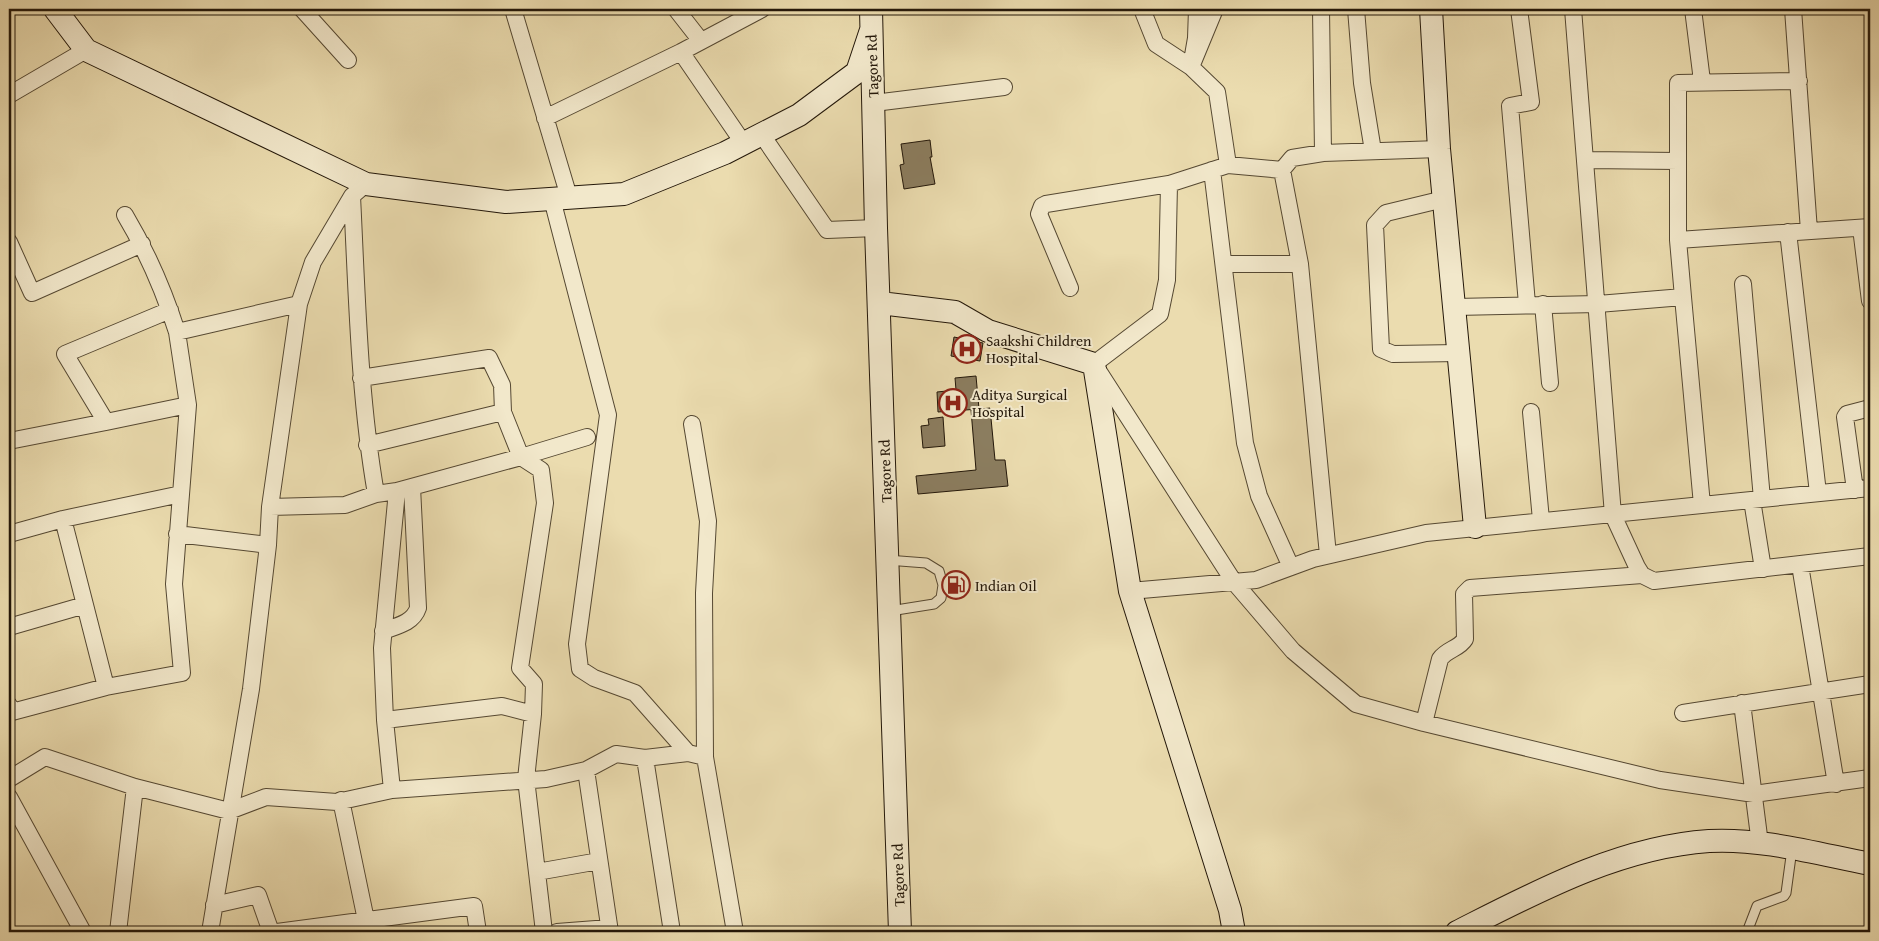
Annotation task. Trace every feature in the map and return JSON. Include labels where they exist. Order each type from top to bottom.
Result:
[{"type":"street","points":[[55,9],[86,50],[359,190],[506,202],[624,194],[753,139],[799,116],[857,72],[871,20]]},
{"type":"street","points":[[302,9],[348,60]]},
{"type":"street","points":[[514,9],[545,118],[560,198],[608,415],[577,644],[580,669],[594,678],[635,693],[688,753]]},
{"type":"street","points":[[676,9],[701,41]]},
{"type":"street","points":[[545,118],[681,52],[762,9]]},
{"type":"street","points":[[1142,9],[1156,44],[1191,67],[1217,92],[1228,165]]},
{"type":"street","points":[[1191,67],[1196,38],[1196,9]]},
{"type":"street","points":[[1191,67],[1215,9]]},
{"type":"street","points":[[1320,9],[1323,153]]},
{"type":"street","points":[[1356,9],[1362,82],[1374,152]]},
{"type":"street","points":[[1431,9],[1439,149],[1475,527]]},
{"type":"street","points":[[1519,9],[1531,102],[1510,106],[1535,304],[1550,384]]},
{"type":"street","points":[[1573,9],[1598,304],[1613,516],[1642,575]]},
{"type":"street","points":[[1693,9],[1702,81]]},
{"type":"street","points":[[1793,9],[1809,231]]},
{"type":"street","name":"Tagore Rd","points":[[871,20],[876,228],[900,932]]},
{"type":"street","points":[[9,95],[86,50]]},
{"type":"street","points":[[681,52],[827,230],[876,228]]},
{"type":"street","points":[[1702,504],[1678,240],[1678,83],[1702,81],[1799,81]]},
{"type":"street","points":[[874,103],[1004,87]]},
{"type":"street","points":[[1282,170],[1292,158],[1323,153],[1439,149]]},
{"type":"street","points":[[1586,160],[1678,161]]},
{"type":"street","points":[[1070,288],[1039,214],[1042,206],[1169,184],[1228,165],[1282,170]]},
{"type":"street","points":[[1212,170],[1245,443],[1259,496],[1291,566]]},
{"type":"street","points":[[1282,170],[1300,264],[1328,555]]},
{"type":"street","points":[[1094,364],[1160,314],[1167,280],[1169,184]]},
{"type":"street","points":[[210,932],[251,689],[268,545],[270,507],[300,304],[313,262],[359,190]]},
{"type":"street","points":[[359,190],[361,378],[367,444],[376,494]]},
{"type":"street","points":[[1444,199],[1386,213],[1375,225],[1381,349],[1393,354],[1459,353]]},
{"type":"street","points":[[9,705],[12,712],[106,687],[182,673],[174,584],[188,406],[177,332],[170,310],[142,244],[125,216]]},
{"type":"street","points":[[1678,240],[1866,228],[1870,302]]},
{"type":"street","points":[[1788,232],[1818,494]]},
{"type":"street","points":[[9,242],[32,293],[142,244]]},
{"type":"street","points":[[1224,264],[1300,264]]},
{"type":"street","points":[[1743,284],[1763,569]]},
{"type":"street","points":[[1455,308],[1535,304],[1598,304],[1683,297]]},
{"type":"street","points":[[880,303],[955,312],[988,331],[1094,364],[1234,582],[1293,651],[1356,704],[1424,723],[1660,780],[1754,794],[1870,778]]},
{"type":"street","points":[[177,332],[300,304]]},
{"type":"street","points":[[106,422],[65,354],[170,310]]},
{"type":"street","points":[[361,378],[489,358],[502,385],[503,412],[521,457],[541,470],[545,503],[520,668],[534,684],[533,714],[526,779],[544,932]]},
{"type":"street","points":[[1094,364],[1130,592],[1230,910],[1234,932]]},
{"type":"street","points":[[9,441],[188,406]]},
{"type":"street","points":[[1130,592],[1256,580],[1291,566],[1328,555],[1426,532],[1541,520],[1613,516],[1702,504],[1863,489],[1845,417],[1847,414],[1870,408]]},
{"type":"street","points":[[367,444],[503,412]]},
{"type":"street","points":[[1531,412],[1541,520]]},
{"type":"street","points":[[692,424],[708,521],[704,594],[705,757],[734,932]]},
{"type":"street","points":[[270,507],[345,505],[376,494],[405,489],[587,437]]},
{"type":"street","points":[[383,631],[416,616],[418,608],[405,489]]},
{"type":"street","points":[[392,790],[385,720],[382,648],[405,489]]},
{"type":"street","points":[[9,534],[63,519],[181,494]]},
{"type":"street","points":[[63,519],[106,687]]},
{"type":"street","points":[[177,534],[268,545]]},
{"type":"street","points":[[1424,723],[1440,659],[1443,654],[1461,645],[1465,639],[1464,594],[1470,588],[1642,575],[1654,581],[1870,556]]},
{"type":"street","points":[[1800,565],[1836,784]]},
{"type":"street","points":[[9,626],[85,605]]},
{"type":"street","points":[[1683,713],[1870,684]]},
{"type":"street","points":[[1742,704],[1760,844]]},
{"type":"street","points":[[385,720],[502,706],[533,714]]},
{"type":"street","points":[[9,779],[45,757],[135,787],[229,811],[266,797],[341,800],[392,790],[546,779],[586,770],[616,754],[645,758],[688,753],[705,757]]},
{"type":"street","points":[[645,758],[672,932]]},
{"type":"street","points":[[557,932],[609,930],[586,770]]},
{"type":"street","points":[[118,932],[135,787]]},
{"type":"street","points":[[9,797],[83,932]]},
{"type":"street","points":[[341,800],[366,920]]},
{"type":"street","points":[[1457,932],[1565,878],[1646,851],[1709,841],[1760,844],[1870,864]]},
{"type":"street","points":[[538,872],[599,861]]},
{"type":"street","points":[[214,905],[258,895],[271,932]]},
{"type":"street","points":[[278,932],[474,906],[478,932]]},
{"type":"lane","points":[[887,560],[926,563],[939,572],[943,585],[941,598],[934,604],[889,611]]},
{"type":"lane","points":[[1747,932],[1757,906],[1786,894],[1792,850]]},
{"type":"building","points":[[930,140],[932,157],[930,157],[935,184],[904,189],[900,165],[904,164],[901,144]]},
{"type":"building","points":[[954,337],[983,343],[980,361],[951,356]]},
{"type":"building","points":[[976,376],[979,409],[938,412],[937,392],[956,390],[955,378]]},
{"type":"building","points":[[990,408],[995,460],[1005,460],[1008,486],[918,494],[916,476],[976,470],[971,410]]},
{"type":"building","points":[[943,417],[945,446],[923,448],[921,426],[929,425],[928,419]]},
{"type":"place","name":"Saakshi Children Hospital","points":[[967,349]]},
{"type":"place","name":"Aditya Surgical Hospital","points":[[953,403]]},
{"type":"place","name":"Indian Oil","points":[[956,585]]}]
